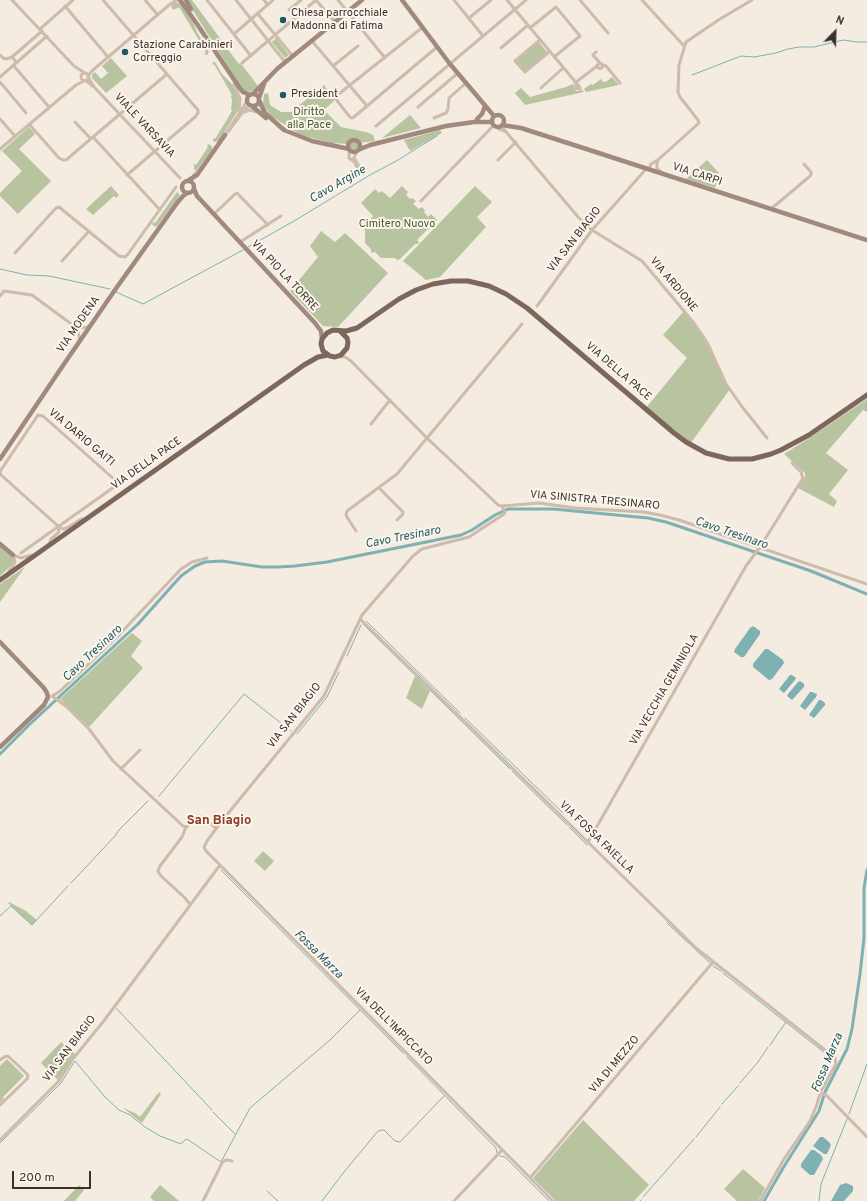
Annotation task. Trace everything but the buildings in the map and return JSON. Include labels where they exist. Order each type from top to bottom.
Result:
[{"type":"main road","name":"VIA DELLA PACE","points":[[340,331],[357,328],[399,299],[429,285],[443,282],[461,281],[489,286],[506,294],[527,308],[674,434],[706,453],[724,458],[752,459],[766,456],[781,450],[810,435],[867,395]]},
{"type":"main road","name":"VIA DELLA PACE","points":[[348,345],[349,340],[357,328]]},
{"type":"main road","points":[[333,330],[340,331],[346,336],[348,345],[344,353],[333,357],[323,351],[322,342],[325,335],[329,332],[333,330]]},
{"type":"main road","name":"VIA DELLA PACE","points":[[304,365],[316,354],[322,342]]},
{"type":"main road","name":"VIA DELLA PACE","points":[[0,579],[304,365],[318,357],[328,355]]},
{"type":"street","name":"VIALE VARSAVIA","points":[[12,0],[76,67],[87,75],[94,87]]},
{"type":"street","points":[[0,55],[6,59],[12,57],[73,0]]},
{"type":"street","points":[[103,0],[198,110],[195,117],[127,175]]},
{"type":"street","points":[[146,0],[157,14]]},
{"type":"street","points":[[76,84],[85,80],[87,75],[172,0]]},
{"type":"street","points":[[169,4],[179,0],[188,10],[242,91],[256,95],[265,113],[280,127]]},
{"type":"street","points":[[186,0],[197,24]]},
{"type":"street","points":[[207,0],[251,56]]},
{"type":"street","points":[[236,0],[285,62]]},
{"type":"street","points":[[264,0],[268,5]]},
{"type":"street","points":[[234,34],[273,0]]},
{"type":"street","points":[[289,10],[302,0]]},
{"type":"street","points":[[242,63],[316,0],[335,22]]},
{"type":"street","points":[[338,0],[385,58]]},
{"type":"street","points":[[185,184],[196,175],[231,129],[249,103],[251,94],[273,72],[362,0]]},
{"type":"street","name":"VIA CARPI","points":[[402,0],[450,64],[485,106],[493,113],[497,123]]},
{"type":"street","points":[[469,18],[491,0]]},
{"type":"street","points":[[508,0],[576,83],[600,65]]},
{"type":"street","points":[[376,126],[526,0]]},
{"type":"street","points":[[580,0],[608,33]]},
{"type":"street","points":[[642,0],[684,46]]},
{"type":"street","points":[[649,167],[699,122],[680,97],[678,92],[679,66],[686,42],[752,0]]},
{"type":"street","points":[[456,1],[483,36]]},
{"type":"street","points":[[169,4],[178,4],[188,10]]},
{"type":"street","points":[[65,6],[108,57]]},
{"type":"street","points":[[501,48],[556,7],[580,36],[554,57]]},
{"type":"street","points":[[258,14],[290,54]]},
{"type":"street","points":[[423,27],[335,97],[352,118],[437,47]]},
{"type":"street","points":[[0,77],[47,36]]},
{"type":"street","points":[[540,40],[515,61],[524,72],[550,51]]},
{"type":"street","points":[[312,41],[367,106]]},
{"type":"street","points":[[333,66],[358,46]]},
{"type":"street","points":[[596,52],[593,55],[600,65],[606,66],[620,83]]},
{"type":"street","points":[[12,57],[16,62]]},
{"type":"street","points":[[13,65],[49,107]]},
{"type":"street","name":"VIALE VARSAVIA","points":[[76,67],[82,80],[85,80],[94,87],[185,184]]},
{"type":"street","points":[[541,88],[563,68]]},
{"type":"street","points":[[229,73],[240,98],[241,113]]},
{"type":"street","points":[[418,107],[458,73]]},
{"type":"street","points":[[0,149],[76,84],[82,74],[87,75]]},
{"type":"street","points":[[29,124],[64,161],[166,74]]},
{"type":"street","points":[[249,103],[256,105],[265,81]]},
{"type":"street","points":[[0,82],[26,113]]},
{"type":"street","points":[[434,118],[446,114],[449,98],[466,83]]},
{"type":"street","points":[[234,84],[249,103],[274,124],[294,135],[308,140],[349,149],[353,152],[370,145],[477,119],[497,123]]},
{"type":"street","points":[[477,119],[482,114],[485,106]]},
{"type":"street","points":[[241,113],[248,110],[253,110],[266,118]]},
{"type":"street","name":"VIA CARPI","points":[[497,123],[502,116],[504,119],[521,128]]},
{"type":"street","points":[[0,119],[15,136]]},
{"type":"street","points":[[421,201],[487,136],[497,123],[504,119]]},
{"type":"street","points":[[75,122],[160,210]]},
{"type":"street","points":[[446,126],[474,122],[497,123]]},
{"type":"street","name":"VIA CARPI","points":[[497,123],[521,128],[640,166],[649,167],[663,174],[772,208],[867,240]]},
{"type":"street","name":"VIA ARDIONE","points":[[497,123],[516,142],[579,218],[592,230],[642,261],[694,323],[708,344],[726,384],[767,438]]},
{"type":"street","points":[[337,146],[354,140],[370,145]]},
{"type":"street","points":[[350,142],[348,144],[349,158],[353,159],[360,146],[359,142]]},
{"type":"street","points":[[498,160],[516,142]]},
{"type":"street","points":[[649,167],[654,167],[659,159]]},
{"type":"street","points":[[656,163],[657,168],[663,174]]},
{"type":"street","points":[[772,208],[811,175],[811,172],[804,164]]},
{"type":"street","name":"VIA SAN BIAGIO","points":[[537,306],[592,230],[649,167]]},
{"type":"street","points":[[185,184],[194,187],[196,175]]},
{"type":"street","name":"VIA PIO LA TORRE","points":[[185,184],[185,192],[197,196]]},
{"type":"street","name":"VIA MODENA","points":[[177,203],[185,184]]},
{"type":"street","points":[[15,253],[58,207],[119,256],[123,257],[128,254],[176,187]]},
{"type":"street","name":"VIA PIO LA TORRE","points":[[194,187],[197,196],[315,323],[321,331],[322,342]]},
{"type":"street","name":"VIA MODENA","points":[[0,459],[84,334],[156,231],[183,196],[194,187]]},
{"type":"street","points":[[214,214],[234,194],[237,193],[268,225]]},
{"type":"street","name":"VIA PIO LA TORRE","points":[[240,242],[281,216]]},
{"type":"street","points":[[149,226],[156,231]]},
{"type":"street","points":[[62,261],[89,231]]},
{"type":"street","points":[[0,296],[4,291],[32,295],[84,334]]},
{"type":"street","name":"VIA PIO LA TORRE","points":[[315,323],[322,329],[329,332]]},
{"type":"street","points":[[356,531],[347,517],[347,511],[397,474],[522,324]]},
{"type":"street","points":[[79,330],[89,327]]},
{"type":"street","points":[[79,330],[80,340]]},
{"type":"street","points":[[348,345],[348,355],[351,360],[427,438],[503,509]]},
{"type":"street","points":[[338,356],[351,360]]},
{"type":"street","points":[[371,424],[390,400]]},
{"type":"street","name":"VIA DARIO GAITI","points":[[21,553],[58,526],[114,487],[116,484],[115,480],[42,415],[38,415],[1,470],[1,476],[58,526],[63,529],[81,519],[85,519]]},
{"type":"street","points":[[13,439],[19,443]]},
{"type":"street","points":[[759,548],[803,478],[801,472],[792,463]]},
{"type":"street","points":[[379,488],[402,511],[403,514],[397,520]]},
{"type":"street","name":"VIA SINISTRA TRESINARO","points":[[503,509],[539,503],[575,508],[652,513],[679,520],[867,584]]},
{"type":"street","name":"VIA SAN BIAGIO","points":[[216,828],[324,696],[360,619],[412,556],[418,551],[427,548],[469,537],[503,515],[503,509]]},
{"type":"street","name":"VIA DARIO GAITI","points":[[48,545],[51,539],[58,533],[58,526]]},
{"type":"street","points":[[0,544],[19,558],[40,552]]},
{"type":"street","name":"VIA VECCHIA GEMINIOLA","points":[[588,842],[746,566],[759,548]]},
{"type":"street","points":[[6,576],[14,566],[15,560],[13,555]]},
{"type":"street","points":[[0,747],[117,637],[181,569],[192,562],[207,558]]},
{"type":"street","name":"VIA FOSSA FAIELLA","points":[[360,619],[696,948],[833,1055],[836,1060],[836,1064],[821,1093]]},
{"type":"street","points":[[0,642],[52,697],[67,707],[89,730],[109,757],[186,828]]},
{"type":"street","points":[[121,769],[140,750]]},
{"type":"street","points":[[216,828],[203,818],[199,816],[196,818],[186,828],[184,834],[160,866],[158,871],[161,876],[190,904],[220,865]]},
{"type":"street","name":"VIA DELL'IMPICCATO","points":[[216,828],[204,847],[206,851],[553,1201]]},
{"type":"street","name":"VIA SAN BIAGIO","points":[[0,1140],[59,1081],[72,1060],[103,1022],[190,904]]},
{"type":"street","name":"VIA DI MEZZO","points":[[530,1178],[713,962]]},
{"type":"street","points":[[0,1060],[8,1056],[28,1076],[27,1079],[0,1105]]},
{"type":"street","points":[[760,1201],[784,1159],[810,1121],[821,1093],[826,1095],[867,1137]]},
{"type":"street","points":[[454,1201],[502,1150]]},
{"type":"street","points":[[203,1201],[224,1160],[232,1161]]},
{"type":"green space","points":[[188,0],[192,0],[238,63],[242,65],[258,86],[255,91],[245,92],[242,89],[192,9]]},
{"type":"green space","points":[[175,4],[184,8],[209,52],[207,55],[204,54],[206,52],[179,7],[173,10],[171,6]]},
{"type":"green space","points":[[276,38],[289,55],[285,58],[272,42]]},
{"type":"green space","points":[[539,42],[547,52],[525,71],[517,61]]},
{"type":"green space","points":[[111,58],[127,76],[106,93],[92,78],[92,75],[95,72],[101,79],[108,73],[102,66]]},
{"type":"green space","points":[[213,62],[215,62],[222,74],[232,84],[239,98],[237,112],[219,141],[215,142],[213,141],[213,138],[215,139],[232,111],[232,95],[214,64],[212,65]]},
{"type":"green space","points":[[612,77],[619,85],[586,92],[584,89],[601,79],[603,82],[606,82]]},
{"type":"green space","points":[[573,84],[576,91],[580,91],[581,89],[584,92],[525,105],[515,93],[521,88],[530,97]]},
{"type":"green space","name":"Diritto alla Pace","points":[[324,85],[335,100],[324,110],[341,127],[366,132],[373,135],[375,141],[358,143],[358,148],[353,151],[349,144],[331,143],[301,135],[271,116],[263,103],[264,94],[268,93],[270,105],[281,112],[291,112]]},
{"type":"green space","points":[[410,115],[421,128],[382,138]]},
{"type":"green space","points":[[29,127],[35,134],[19,149],[51,181],[18,214],[0,196],[0,193],[22,171],[2,151]]},
{"type":"green space","points":[[440,130],[442,133],[410,151],[404,140]]},
{"type":"green space","points":[[208,144],[212,146],[212,150],[193,176],[192,175],[196,170],[194,169],[194,164],[196,165],[208,147]]},
{"type":"green space","points":[[707,160],[719,173],[712,179],[717,181],[715,188],[686,179]]},
{"type":"green space","points":[[111,186],[119,195],[116,198],[114,196],[93,215],[86,209]]},
{"type":"green space","name":"Cimitero Nuovo","points":[[402,186],[408,192],[406,195],[410,199],[412,198],[416,201],[413,204],[419,209],[422,207],[428,217],[431,214],[437,220],[417,240],[419,242],[418,244],[415,244],[400,259],[381,258],[375,252],[371,253],[371,249],[365,243],[365,230],[363,228],[373,216],[361,203],[375,189],[379,193],[382,191],[390,198]]},
{"type":"green space","points":[[475,186],[492,202],[477,217],[486,227],[440,277],[426,280],[403,261]]},
{"type":"green space","points":[[177,192],[180,195],[158,225],[156,227],[154,226],[152,224],[153,222],[155,223]]},
{"type":"green space","points":[[321,231],[335,242],[345,233],[388,273],[338,327],[323,326],[290,291],[318,257],[310,246]]},
{"type":"green space","points":[[684,311],[698,328],[730,389],[690,444],[645,409],[687,358],[663,335]]},
{"type":"green space","points":[[867,399],[867,412],[863,410],[826,453],[848,470],[829,494],[837,501],[834,507],[798,488],[805,477],[805,473],[784,454]]},
{"type":"green space","points":[[0,546],[12,556],[14,560],[12,565],[0,576]]},
{"type":"green space","points":[[25,567],[0,602],[0,584]]},
{"type":"green space","points":[[132,633],[142,641],[131,656],[143,668],[89,727],[60,699]]},
{"type":"green space","points":[[415,676],[430,691],[422,709],[406,698]]},
{"type":"green space","points":[[263,851],[274,861],[265,871],[254,861]]},
{"type":"green space","points":[[9,902],[26,911],[37,920],[31,924],[8,903]]},
{"type":"green space","points":[[61,1042],[75,1054],[58,1080],[41,1063]]},
{"type":"green space","points":[[7,1059],[24,1076],[3,1097],[4,1098],[0,1103],[0,1066]]},
{"type":"green space","points":[[159,1092],[161,1094],[142,1123],[123,1108],[140,1117]]},
{"type":"green space","points":[[583,1120],[649,1185],[634,1201],[556,1201],[533,1178]]},
{"type":"green space","points":[[743,1169],[765,1188],[758,1201],[737,1201],[724,1189]]},
{"type":"green space","points":[[79,1185],[84,1190],[75,1201],[64,1201]]},
{"type":"green space","points":[[160,1185],[179,1201],[154,1201],[150,1197]]},
{"type":"water","points":[[753,626],[760,631],[760,634],[744,657],[741,657],[734,652],[735,649]]},
{"type":"water","points":[[765,649],[768,649],[783,660],[784,663],[772,679],[769,680],[753,667],[753,664]]},
{"type":"water","points":[[790,675],[796,678],[784,693],[779,689]]},
{"type":"water","points":[[800,681],[804,684],[804,687],[792,700],[787,696]]},
{"type":"water","points":[[810,692],[817,694],[805,710],[800,706]]},
{"type":"water","points":[[819,700],[825,703],[825,705],[814,718],[809,715]]},
{"type":"water","points":[[820,1137],[823,1137],[831,1145],[827,1154],[824,1154],[813,1146]]},
{"type":"water","points":[[811,1150],[814,1150],[821,1155],[823,1159],[814,1175],[810,1175],[801,1167],[801,1164]]},
{"type":"water","points":[[846,1183],[853,1186],[853,1191],[844,1201],[831,1201],[840,1185]]},
{"type":"waterway","points":[[692,75],[741,56],[754,57],[788,49],[814,47],[843,40],[867,42]]},
{"type":"waterway","name":"Cavo Argine","points":[[248,247],[437,136]]},
{"type":"waterway","points":[[116,292],[143,304],[243,250]]},
{"type":"waterway","points":[[0,269],[27,275],[49,276],[110,289]]},
{"type":"waterway","name":"Cavo Tresinaro","points":[[0,754],[30,724],[138,624],[181,576],[195,566],[205,562],[222,561],[262,567],[295,566],[327,562],[461,535],[508,509],[553,509],[648,518],[666,522],[811,571],[867,594]]},
{"type":"waterway","points":[[366,621],[460,713]]},
{"type":"waterway","points":[[363,624],[510,769]]},
{"type":"waterway","points":[[347,656],[361,625]]},
{"type":"waterway","points":[[297,734],[327,697],[339,672]]},
{"type":"waterway","points":[[159,796],[244,694],[291,731]]},
{"type":"waterway","points":[[465,718],[563,813]]},
{"type":"waterway","points":[[512,771],[567,825]]},
{"type":"waterway","points":[[71,883],[119,830],[148,801]]},
{"type":"waterway","points":[[569,827],[587,845]]},
{"type":"waterway","name":"Fossa Marza","points":[[221,870],[403,1053]]},
{"type":"waterway","name":"Fossa Marza","points":[[764,1201],[819,1111],[825,1092],[847,1049],[852,1029],[860,974],[864,938],[864,888],[867,870]]},
{"type":"waterway","points":[[0,916],[11,906],[32,925],[68,886]]},
{"type":"waterway","points":[[667,923],[710,963]]},
{"type":"waterway","points":[[713,966],[721,971]]},
{"type":"waterway","points":[[723,973],[834,1060]]},
{"type":"waterway","points":[[116,1008],[212,1110]]},
{"type":"waterway","points":[[0,1143],[61,1083],[75,1061],[105,1097],[119,1110],[130,1115],[145,1127],[160,1136],[181,1144],[187,1139],[221,1162],[250,1108],[330,1040],[360,1010]]},
{"type":"waterway","points":[[770,1045],[786,1022]]},
{"type":"waterway","points":[[740,1083],[758,1062],[768,1047]]},
{"type":"waterway","name":"Fossa Marza","points":[[407,1057],[496,1148],[497,1153]]},
{"type":"waterway","points":[[849,1114],[867,1064]]},
{"type":"waterway","points":[[722,1104],[738,1086]]},
{"type":"waterway","points":[[322,1201],[378,1131],[384,1130],[395,1141],[400,1142],[444,1096]]},
{"type":"waterway","points":[[696,1137],[720,1107]]},
{"type":"waterway","points":[[213,1112],[235,1134]]},
{"type":"waterway","points":[[819,1201],[821,1184],[847,1119]]},
{"type":"waterway","points":[[643,1197],[694,1139]]},
{"type":"waterway","name":"Fossa Marza","points":[[500,1156],[505,1157],[549,1201]]},
{"type":"waterway","points":[[267,1191],[278,1201]]},
{"type":"place","name":"Chiesa parrocchiale Madonna di Fatima","points":[[283,20]]},
{"type":"place","name":"Stazione Carabinieri Correggio","points":[[125,52]]},
{"type":"place","name":"President","points":[[283,95]]},
{"type":"district","name":"San Biagio","points":[[219,821]]}]
